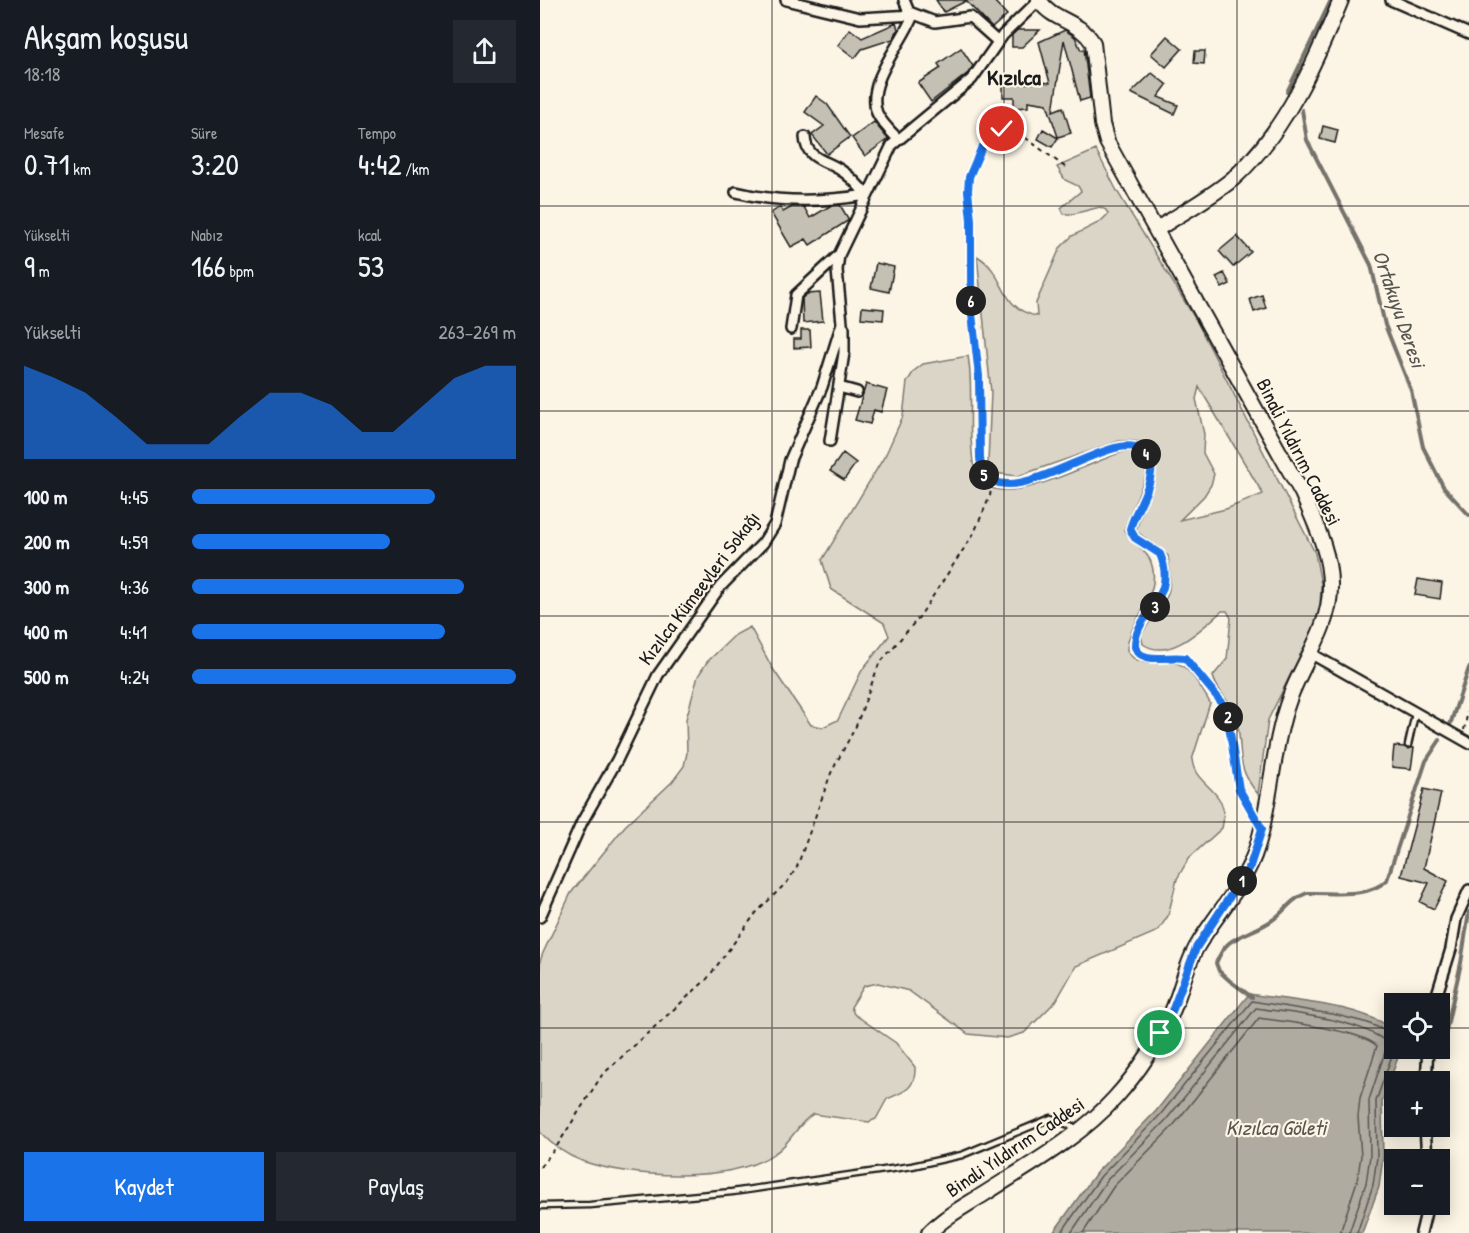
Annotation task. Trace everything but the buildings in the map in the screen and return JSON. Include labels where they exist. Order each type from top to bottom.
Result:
[{"type":"street","points":[[786,0],[860,18],[913,15],[935,22],[970,17],[997,41]]},
{"type":"street","points":[[904,0],[905,8],[913,15]]},
{"type":"street","name":"Binali Yıldırım Caddesi","points":[[928,1233],[953,1213],[1080,1129],[1116,1097],[1160,1033],[1173,1009],[1196,948],[1250,866],[1262,829],[1282,722],[1329,606],[1330,588],[1325,552],[1317,527],[1228,357],[1107,142],[1102,124],[1093,43],[1087,33],[1045,8],[1039,0]]},
{"type":"street","name":"Kızılca Kümeevleri Sokağı","points":[[540,917],[582,822],[617,760],[657,675],[720,587],[770,534],[778,513],[790,460],[822,387],[843,317],[837,270],[839,255],[887,153],[897,138],[972,79],[997,41],[1039,0]]},
{"type":"street","points":[[1156,230],[1234,178],[1262,148],[1288,110],[1341,0]]},
{"type":"street","points":[[1391,0],[1469,34]]},
{"type":"street","points":[[897,138],[878,115],[876,98],[883,68],[902,41],[913,15]]},
{"type":"street","points":[[805,137],[806,145],[814,156],[844,172],[867,195]]},
{"type":"street","points":[[736,192],[758,198],[816,201],[867,195]]},
{"type":"street","points":[[791,329],[796,295],[839,255]]},
{"type":"street","points":[[830,441],[844,353],[843,317]]},
{"type":"street","points":[[839,387],[857,392]]},
{"type":"street","points":[[1310,654],[1465,741]]},
{"type":"street","points":[[1437,993],[1451,949],[1456,919],[1469,890]]},
{"type":"street","points":[[1421,1233],[1425,1215]]},
{"type":"lane","points":[[1408,745],[1414,714]]},
{"type":"lane","points":[[540,1206],[590,1205],[732,1192],[912,1166],[963,1155],[1051,1118],[1080,1129]]},
{"type":"path","points":[[1065,167],[1016,130],[1008,127],[994,133],[986,141],[969,177],[971,305],[979,376],[982,472],[992,481],[1005,484],[1023,482],[1128,445],[1143,450],[1147,455],[1151,473],[1130,529],[1135,538],[1160,554],[1164,577],[1160,599],[1138,631],[1135,647],[1141,655],[1148,658],[1185,658],[1219,699],[1227,713],[1239,789],[1262,829]]},
{"type":"path","points":[[540,1167],[555,1149],[602,1076],[707,979],[756,913],[788,881],[797,867],[831,773],[856,726],[879,664],[920,615],[974,533],[987,504],[992,481]]},
{"type":"path","points":[[1465,741],[1469,706]]},
{"type":"shaded area","points":[[1096,150],[1117,191],[1196,320],[1315,553],[1321,584],[1320,608],[1315,625],[1268,720],[1258,794],[1244,772],[1238,725],[1234,713],[1213,676],[1227,659],[1231,618],[1227,611],[1222,611],[1195,634],[1175,646],[1164,649],[1143,644],[1141,635],[1165,600],[1170,584],[1168,556],[1136,531],[1155,472],[1156,459],[1151,448],[1140,442],[1119,441],[1018,476],[994,473],[988,463],[991,392],[977,256],[994,272],[1015,306],[1037,316],[1036,303],[1060,248],[1072,236],[1100,222],[1108,214],[1100,207],[1064,214],[1061,208],[1081,191],[1078,186],[1065,180],[1057,167]],"holes":[[[1199,387],[1263,494],[1226,509],[1180,520],[1204,496],[1211,485],[1214,474],[1203,453],[1204,434],[1196,399]]]},
{"type":"shaded area","points":[[968,356],[974,465],[979,479],[991,488],[1008,490],[1050,481],[1126,451],[1135,452],[1146,461],[1146,475],[1124,530],[1149,558],[1153,586],[1133,628],[1127,650],[1139,661],[1170,662],[1184,667],[1195,679],[1210,703],[1192,760],[1199,777],[1218,797],[1222,805],[1224,815],[1222,828],[1189,858],[1177,879],[1168,916],[1158,931],[1076,966],[1056,1001],[1024,1033],[1007,1038],[968,1034],[909,991],[878,983],[864,986],[851,1007],[854,1014],[896,1043],[915,1067],[914,1080],[911,1085],[887,1099],[876,1119],[869,1122],[813,1114],[775,1153],[756,1163],[707,1174],[653,1174],[626,1171],[576,1159],[559,1149],[540,1132],[540,961],[571,893],[625,826],[672,782],[684,766],[687,753],[686,719],[698,676],[707,662],[735,635],[750,627],[773,669],[811,725],[823,727],[838,720],[862,670],[889,636],[884,623],[831,589],[822,560],[886,454],[903,416],[907,382],[914,371],[923,364]]},
{"type":"water","name":"Kızılca Göleti","points":[[1249,994],[1346,1009],[1381,1022],[1384,1024],[1384,1059],[1397,1059],[1393,1071],[1384,1071],[1383,1157],[1379,1187],[1362,1233],[1053,1233],[1096,1173],[1156,1111]]},
{"type":"waterway","name":"Ortakuyu Deresi","points":[[1287,92],[1331,0]]},
{"type":"waterway","name":"Ortakuyu Deresi","points":[[1302,110],[1307,140],[1371,265],[1385,325],[1411,390],[1423,447],[1444,488],[1469,515]]},
{"type":"waterway","name":"Ortakuyu Deresi","points":[[1449,728],[1469,668]]},
{"type":"waterway","name":"Ortakuyu Deresi","points":[[1252,997],[1219,971],[1216,963],[1223,950],[1229,943],[1271,921],[1296,899],[1307,893],[1360,892],[1370,890],[1387,880],[1426,761],[1440,740]]},
{"type":"waterway","points":[[1450,1012],[1469,912]]},
{"type":"district","name":"Kızılca","points":[[1014,77]]},
{"type":"route","points":[[1002,129],[994,133],[981,149],[973,164],[968,191],[971,220],[971,305],[979,376],[982,472],[992,481],[1005,484],[1044,476],[1128,445],[1143,450],[1147,455],[1151,464],[1151,473],[1130,529],[1135,538],[1160,554],[1164,577],[1160,599],[1138,631],[1135,647],[1141,655],[1148,658],[1185,658],[1219,699],[1227,713],[1239,789],[1262,829],[1250,866],[1237,890],[1196,948],[1173,1009],[1160,1033]]}]
